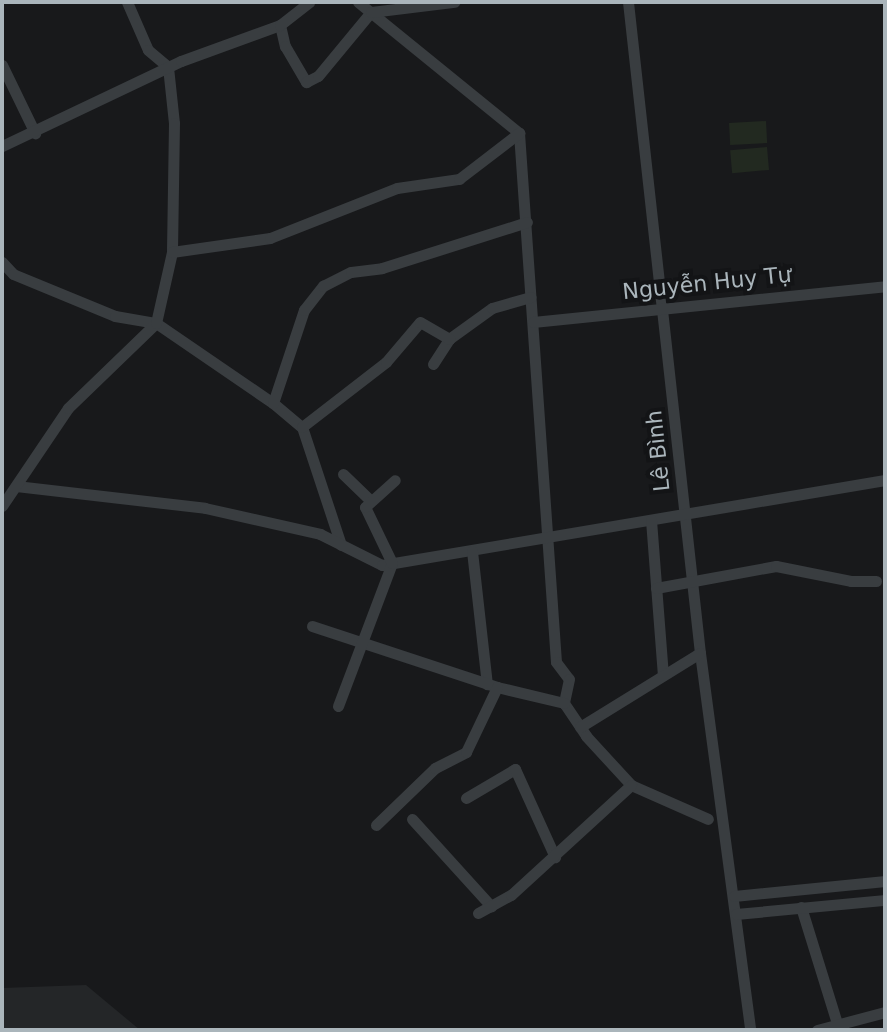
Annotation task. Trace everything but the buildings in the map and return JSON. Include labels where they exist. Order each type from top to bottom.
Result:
[{"type":"street","points":[[2,506],[68,408],[156,323],[172,252],[174,123],[168,67],[148,50],[127,2]]},
{"type":"street","points":[[2,146],[35,133],[168,67],[280,25],[309,2]]},
{"type":"street","points":[[358,2],[519,133],[550,536],[556,662],[569,679],[564,703]]},
{"type":"street","points":[[280,25],[285,46],[306,82],[318,76],[371,12],[454,2]]},
{"type":"street","name":"Lê Bình","points":[[628,2],[700,653],[750,1030]]},
{"type":"street","points":[[2,65],[35,133]]},
{"type":"street","points":[[172,252],[270,238],[397,188],[459,179],[519,133]]},
{"type":"street","points":[[273,403],[304,310],[323,286],[351,272],[382,268],[527,222]]},
{"type":"street","points":[[2,262],[13,274],[115,316],[156,323],[273,403],[302,427],[341,545]]},
{"type":"street","name":"Nguyễn Huy Tự","points":[[533,322],[885,286]]},
{"type":"street","points":[[433,364],[449,339],[492,308],[530,297]]},
{"type":"street","points":[[302,427],[386,362],[420,322],[449,339]]},
{"type":"street","points":[[343,474],[369,499]]},
{"type":"street","points":[[338,706],[359,641],[392,563],[365,507],[369,499],[395,480]]},
{"type":"street","points":[[16,486],[205,508],[320,534],[382,565],[885,480]]},
{"type":"street","points":[[651,520],[663,675]]},
{"type":"street","points":[[376,825],[435,768],[466,752],[492,685],[472,551]]},
{"type":"street","points":[[656,588],[776,566],[851,581],[876,581]]},
{"type":"street","points":[[312,626],[492,685],[564,703],[580,727],[631,785],[708,819]]},
{"type":"street","points":[[580,727],[700,653]]},
{"type":"street","points":[[466,798],[515,769],[555,857]]},
{"type":"street","points":[[478,913],[511,895],[631,785]]},
{"type":"street","points":[[412,819],[491,906]]},
{"type":"street","points":[[734,896],[885,881]]},
{"type":"street","points":[[736,914],[885,900]]},
{"type":"street","points":[[801,907],[838,1026]]},
{"type":"street","points":[[817,1030],[885,1012]]},
{"type":"shaded area","points":[[766,121],[767,143],[730,145],[729,123]]},
{"type":"shaded area","points":[[767,147],[769,170],[732,173],[730,150]]},
{"type":"shaded area","points":[[86,985],[140,1030],[2,1030],[2,988]]}]
